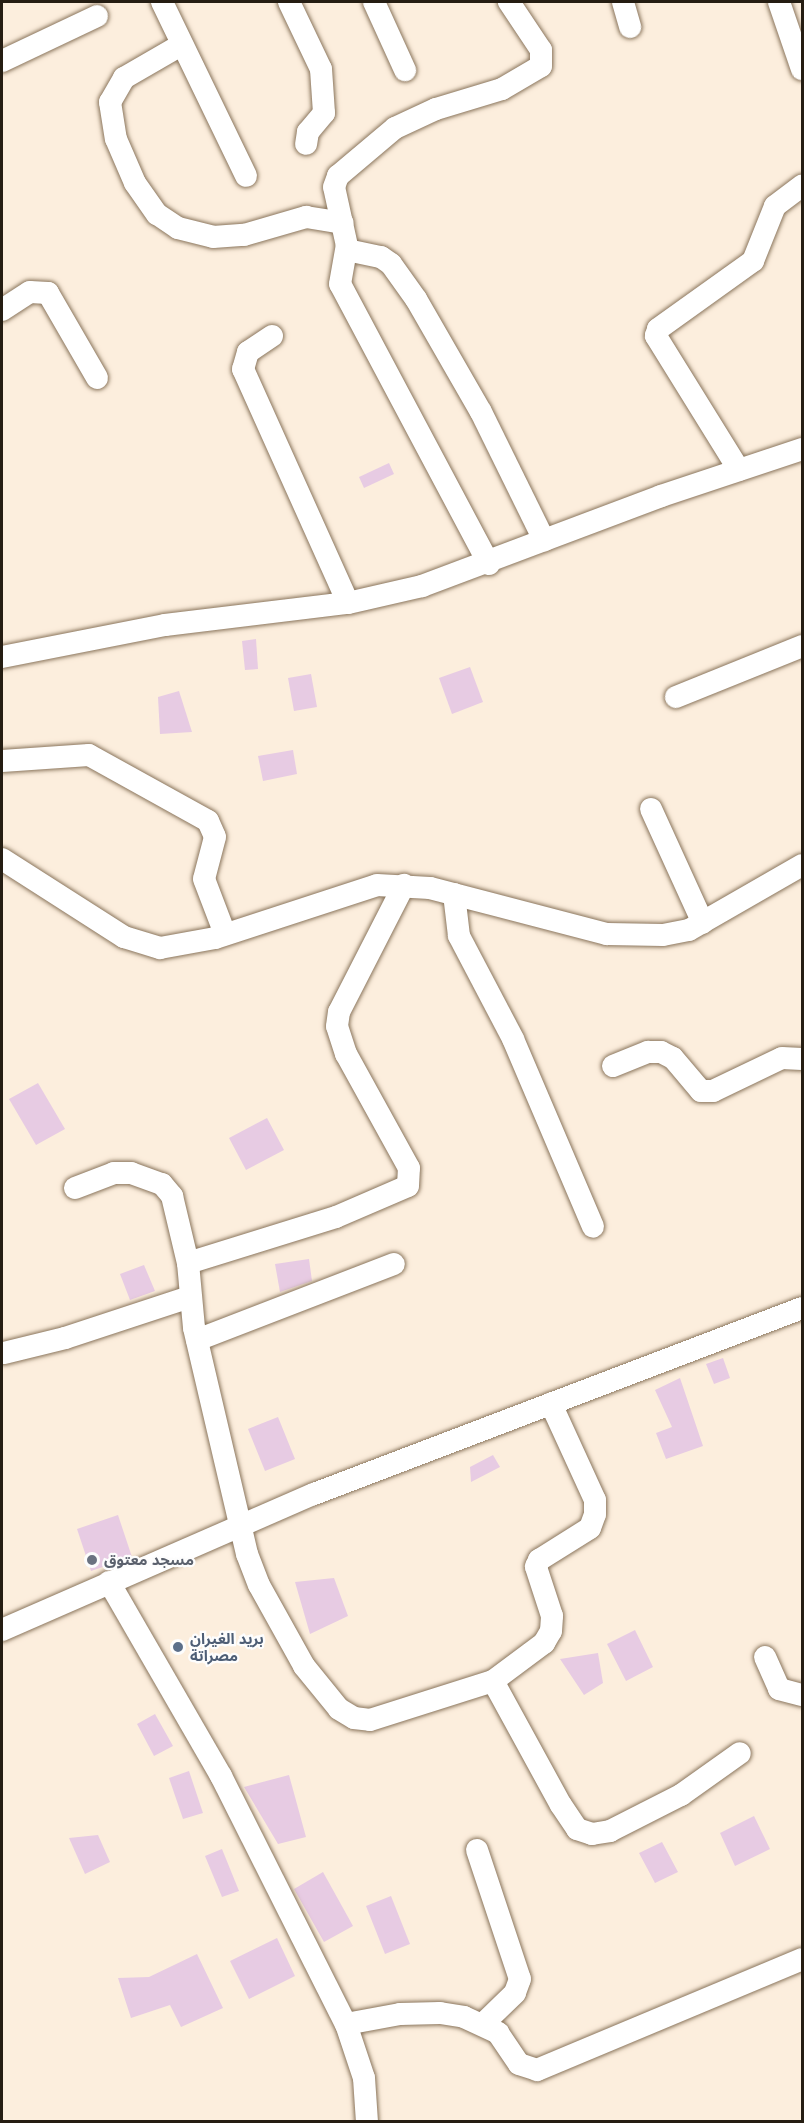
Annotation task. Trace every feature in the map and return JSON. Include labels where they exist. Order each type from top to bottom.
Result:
[{"type":"street","points":[[162,2],[246,176]]},
{"type":"street","points":[[289,2],[321,69],[324,113],[308,132],[306,144]]},
{"type":"street","points":[[374,2],[405,70]]},
{"type":"street","points":[[489,564],[340,284],[340,272],[347,250],[335,182],[389,132],[436,109],[514,84],[541,66],[541,50],[509,2]]},
{"type":"street","points":[[623,2],[630,27]]},
{"type":"street","points":[[779,2],[802,69]]},
{"type":"street","points":[[2,61],[97,16]]},
{"type":"street","points":[[181,45],[124,78],[110,102],[116,139],[135,183],[157,214],[178,228],[213,237],[244,235],[306,217],[343,223]]},
{"type":"street","points":[[739,470],[656,336],[658,329],[753,261],[775,206],[802,186]]},
{"type":"street","points":[[347,250],[381,257],[392,264],[481,412],[544,540]]},
{"type":"street","points":[[2,310],[30,292],[48,293],[97,378]]},
{"type":"street","points":[[272,336],[248,352],[243,369],[348,603]]},
{"type":"street","points":[[4,650],[165,625],[348,603],[422,586],[489,564],[544,540],[802,448]]},
{"type":"street","points":[[676,697],[802,646]]},
{"type":"street","points":[[2,761],[89,754],[208,821],[215,837],[204,879],[225,934]]},
{"type":"street","points":[[651,809],[703,923]]},
{"type":"street","points":[[2,859],[147,947],[180,946],[225,934],[354,890],[377,885],[404,885],[454,894],[607,934],[663,935],[703,923],[802,865]]},
{"type":"street","points":[[188,1263],[336,1217],[408,1186],[409,1168],[346,1054],[336,1026],[339,1012],[404,885]]},
{"type":"street","points":[[454,894],[459,936],[513,1040],[593,1227]]},
{"type":"street","points":[[613,1066],[648,1052],[660,1052],[673,1059],[701,1091],[713,1091],[782,1058],[802,1059]]},
{"type":"street","points":[[75,1188],[114,1173],[131,1173],[162,1184],[177,1212],[188,1263],[190,1296],[197,1340],[239,1526],[259,1585],[304,1666],[339,1709],[354,1718],[370,1720],[493,1681],[544,1643],[551,1632],[552,1616],[536,1567],[539,1560],[590,1528],[595,1514],[595,1500],[551,1404]]},
{"type":"street","points":[[197,1340],[394,1264]]},
{"type":"street","points":[[4,1353],[65,1338],[190,1296]]},
{"type":"street","points":[[2,1630],[239,1526],[802,1308]]},
{"type":"street","points":[[109,1582],[221,1776],[346,2024],[364,2078],[367,2121]]},
{"type":"street","points":[[765,1657],[779,1689],[802,1695]]},
{"type":"street","points":[[493,1681],[561,1805],[578,1829],[591,1834],[610,1832],[681,1795],[740,1753]]},
{"type":"street","points":[[477,1850],[519,1979],[515,1993],[484,2023]]},
{"type":"street","points":[[346,2024],[388,2015],[440,2013],[484,2023],[498,2033],[519,2064],[537,2070],[802,1959]]},
{"type":"building","points":[[389,463],[394,474],[364,488],[359,477]]},
{"type":"building","points":[[256,639],[258,669],[245,670],[242,641]]},
{"type":"building","points":[[470,667],[483,702],[452,714],[439,678]]},
{"type":"building","points":[[311,674],[317,707],[294,711],[288,678]]},
{"type":"building","points":[[179,691],[192,732],[160,734],[158,697]]},
{"type":"building","points":[[293,750],[297,774],[263,781],[258,756]]},
{"type":"building","points":[[38,1083],[65,1129],[36,1145],[9,1099]]},
{"type":"building","points":[[267,1118],[284,1150],[246,1170],[229,1138]]},
{"type":"building","points":[[309,1259],[312,1281],[280,1292],[275,1264]]},
{"type":"building","points":[[144,1265],[155,1291],[130,1300],[120,1274]]},
{"type":"building","points":[[723,1358],[730,1378],[714,1384],[706,1364]]},
{"type":"building","points":[[680,1378],[703,1446],[666,1459],[656,1433],[672,1427],[655,1390]]},
{"type":"building","points":[[278,1417],[295,1459],[265,1471],[248,1429]]},
{"type":"building","points":[[493,1455],[500,1467],[471,1482],[470,1467]]},
{"type":"building","points":[[118,1515],[132,1557],[91,1571],[77,1529]]},
{"type":"building","points":[[334,1578],[348,1616],[310,1634],[295,1582]]},
{"type":"building","points":[[635,1630],[653,1667],[626,1681],[607,1644]]},
{"type":"building","points":[[598,1653],[603,1683],[584,1695],[560,1659]]},
{"type":"building","points":[[155,1714],[173,1746],[154,1756],[137,1724]]},
{"type":"building","points":[[189,1771],[203,1813],[183,1819],[169,1778]]},
{"type":"building","points":[[289,1775],[306,1837],[278,1844],[244,1787]]},
{"type":"building","points":[[754,1816],[770,1849],[735,1866],[720,1833]]},
{"type":"building","points":[[98,1835],[110,1862],[85,1874],[69,1838]]},
{"type":"building","points":[[662,1842],[678,1872],[655,1883],[639,1853]]},
{"type":"building","points":[[222,1849],[239,1891],[222,1897],[205,1856]]},
{"type":"building","points":[[323,1872],[353,1926],[324,1942],[294,1889]]},
{"type":"building","points":[[391,1896],[410,1944],[385,1954],[366,1906]]},
{"type":"building","points":[[277,1938],[295,1976],[249,1999],[230,1961]]},
{"type":"building","points":[[197,1954],[223,2008],[181,2027],[170,2005],[131,2018],[118,1978],[149,1977]]},
{"type":"place","name":"مسجد معتوق","points":[[92,1560]]},
{"type":"place","name":"بريد الغيران مصراتة","points":[[178,1647]]}]
